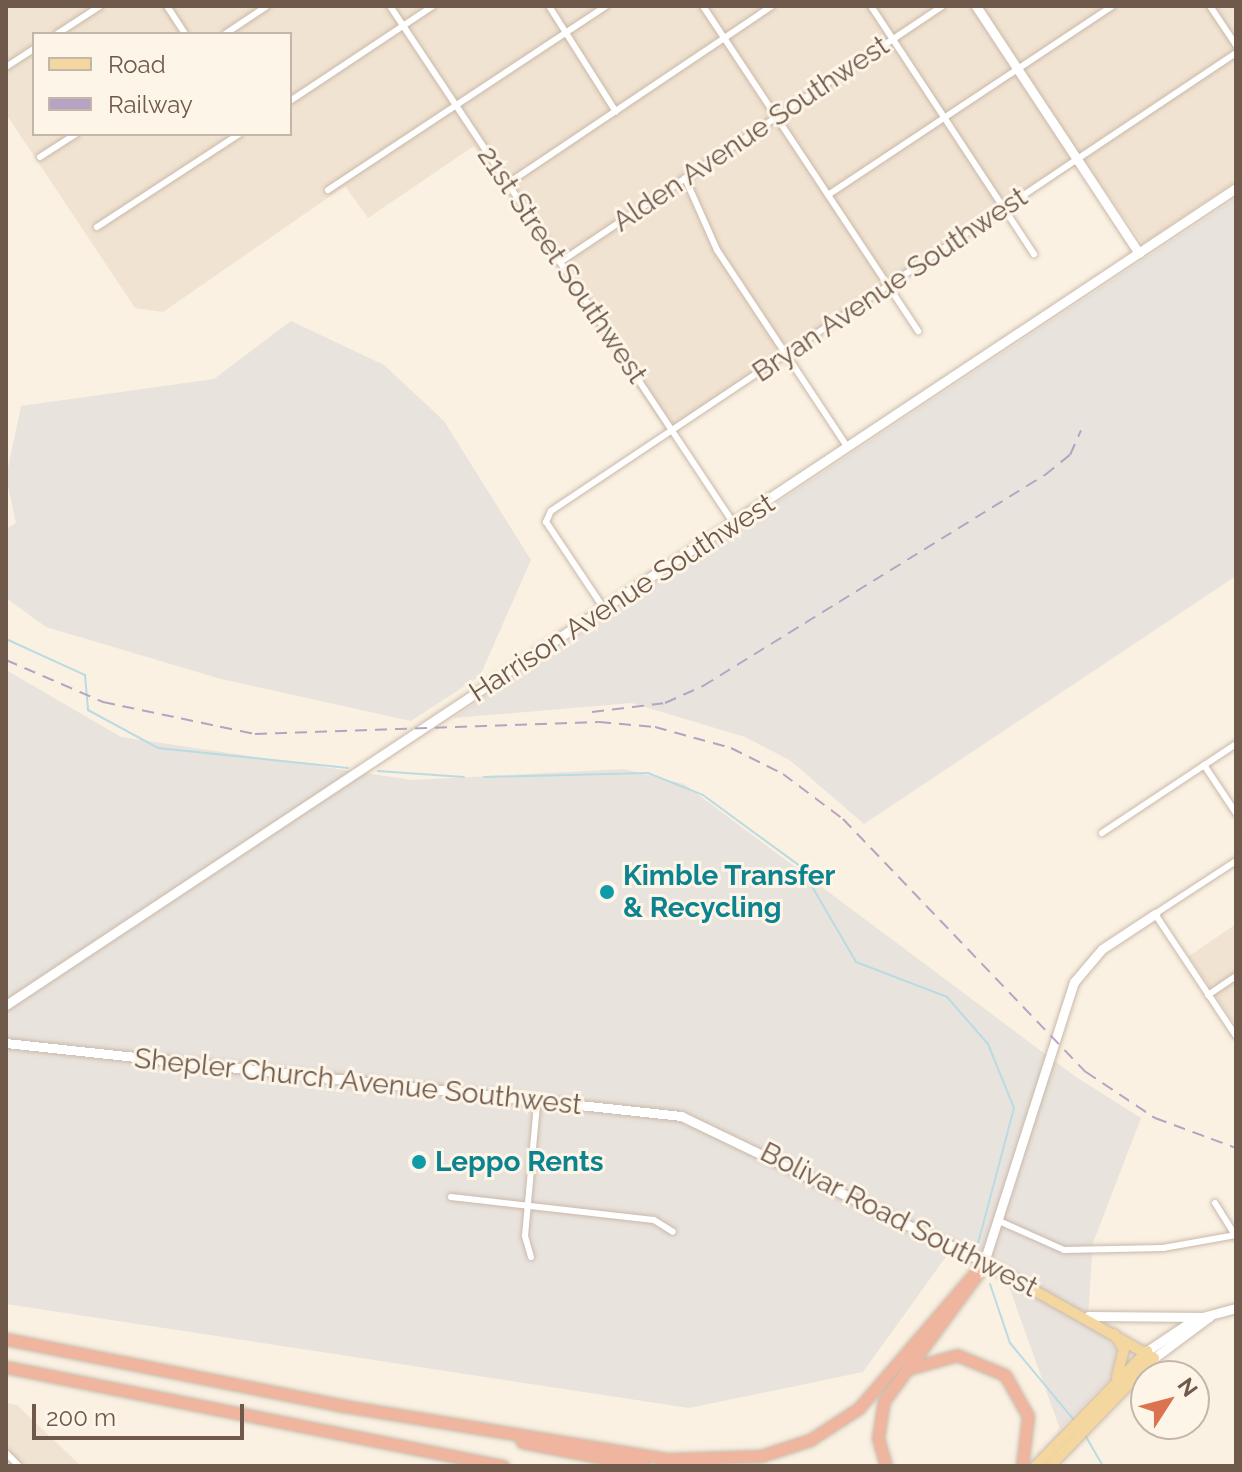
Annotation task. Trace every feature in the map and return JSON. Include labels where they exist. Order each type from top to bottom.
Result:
[{"type":"highway","points":[[886,1466],[878,1422],[898,1379],[977,1281],[984,1262]]},
{"type":"highway","points":[[338,1405],[667,1459],[772,1454],[821,1434],[867,1401],[984,1262]]},
{"type":"highway","points":[[6,1339],[643,1466]]},
{"type":"highway","points":[[898,1379],[941,1356],[997,1368],[1027,1411],[1022,1466]]},
{"type":"highway","points":[[6,1367],[503,1466]]},
{"type":"highway","points":[[383,1442],[474,1466]]},
{"type":"main road","name":"Bolivar Road Southwest","points":[[984,1262],[1088,1316],[1150,1355]]},
{"type":"main road","points":[[1110,1329],[1124,1349],[1116,1380]]},
{"type":"main road","points":[[1036,1466],[1116,1380],[1150,1355]]},
{"type":"main road","points":[[1050,1466],[1150,1355]]},
{"type":"street","points":[[60,32],[100,6]]},
{"type":"street","points":[[167,6],[184,32]]},
{"type":"street","points":[[228,32],[267,6]]},
{"type":"street","name":"21st Street Southwest","points":[[390,6],[734,524]]},
{"type":"street","points":[[292,100],[433,6]]},
{"type":"street","points":[[549,6],[616,112]]},
{"type":"street","points":[[328,190],[606,6]]},
{"type":"street","points":[[703,6],[918,331]]},
{"type":"street","points":[[507,184],[772,6]]},
{"type":"street","points":[[871,6],[1034,254]]},
{"type":"street","name":"Alden Avenue Southwest","points":[[560,262],[942,6]]},
{"type":"street","points":[[976,6],[1139,253]]},
{"type":"street","points":[[828,195],[1112,6]]},
{"type":"street","points":[[1210,6],[1236,45]]},
{"type":"street","points":[[6,67],[32,50]]},
{"type":"street","name":"Bryan Avenue Southwest","points":[[605,610],[546,518],[1236,53]]},
{"type":"street","points":[[40,157],[73,136]]},
{"type":"street","points":[[97,227],[236,136]]},
{"type":"street","points":[[685,178],[705,229],[848,448]]},
{"type":"street","name":"Harrison Avenue Southwest","points":[[6,1005],[1236,188]]},
{"type":"street","points":[[1102,833],[1236,744]]},
{"type":"street","points":[[1204,765],[1236,813]]},
{"type":"street","points":[[984,1262],[1074,982],[1102,949],[1236,861]]},
{"type":"street","points":[[1155,914],[1236,1036]]},
{"type":"street","points":[[1208,995],[1236,976]]},
{"type":"street","name":"Shepler Church Avenue Southwest","points":[[6,1043],[537,1104],[661,1113],[710,1125]]},
{"type":"street","points":[[531,1257],[527,1205],[537,1104]]},
{"type":"street","name":"Bolivar Road Southwest","points":[[710,1125],[984,1262]]},
{"type":"street","points":[[451,1197],[654,1220],[673,1232]]},
{"type":"street","points":[[999,1221],[1064,1250],[1163,1248],[1236,1236],[1215,1203]]},
{"type":"street","points":[[1150,1355],[1209,1317],[1236,1308]]},
{"type":"street","name":"Bolivar Road Southwest","points":[[1088,1316],[1209,1317]]},
{"type":"street","points":[[6,1453],[19,1466]]},
{"type":"shaded area","points":[[6,6],[1236,6],[1236,181],[1143,244],[1084,160],[669,435],[474,146],[368,218],[345,186],[163,312],[135,308],[6,114]]},
{"type":"shaded area","points":[[1236,198],[1236,576],[864,824],[791,761],[745,737],[632,703],[453,718]]},
{"type":"shaded area","points":[[291,321],[384,365],[444,421],[531,560],[480,676],[411,721],[221,679],[46,627],[6,598],[6,529],[16,523],[6,477],[21,406],[214,379]]},
{"type":"shaded area","points":[[6,670],[121,737],[412,780],[624,769],[684,784],[1076,1077],[1141,1118],[1093,1243],[1088,1316],[1117,1350],[1111,1378],[1060,1429],[1007,1281],[950,1251],[863,1372],[689,1408],[6,1304]]},
{"type":"shaded area","points":[[1236,924],[1236,1026],[1189,956]]},
{"type":"shaded area","points":[[6,1403],[17,1405],[81,1466],[6,1466]]},
{"type":"waterway","points":[[6,639],[85,675],[88,710],[158,748],[348,768]]},
{"type":"waterway","points":[[378,771],[464,777]]},
{"type":"waterway","points":[[484,777],[648,773],[703,795],[800,866],[856,962],[947,997],[988,1044],[1014,1108],[978,1243]]},
{"type":"waterway","points":[[990,1284],[1010,1343],[1074,1420]]},
{"type":"waterway","points":[[1085,1435],[1103,1466]]},
{"type":"railway","points":[[592,712],[665,703],[703,686],[1045,475],[1070,455],[1081,430]]},
{"type":"railway","points":[[6,660],[103,702],[255,734],[599,722],[655,727],[731,748],[783,774],[843,819],[1086,1072],[1155,1118],[1236,1148]]},
{"type":"place","name":"Kimble Transfer & Recycling","points":[[607,892]]},
{"type":"place","name":"Leppo Rents","points":[[419,1162]]}]
